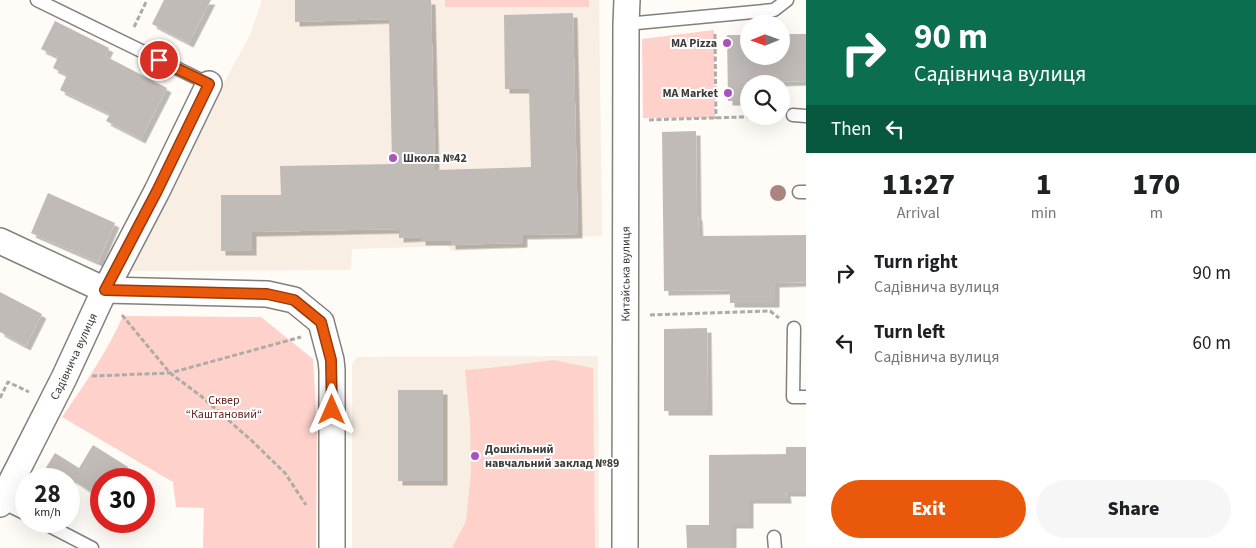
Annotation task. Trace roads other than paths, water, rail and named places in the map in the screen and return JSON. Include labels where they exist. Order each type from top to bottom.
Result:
[{"type":"street","name":"Китайська вулиця","points":[[625,548],[626,12]]},
{"type":"street","name":"Садівнича вулиця","points":[[0,502],[64,378],[111,299],[157,191],[209,84]]},
{"type":"street","points":[[0,241],[111,299],[267,294],[294,300],[321,322],[332,370],[332,548]]},
{"type":"lane","name":"Садівнича вулиця","points":[[37,0],[209,84]]},
{"type":"lane","points":[[626,12],[774,10],[787,0]]},
{"type":"lane","points":[[792,116],[806,116]]},
{"type":"lane","points":[[797,328],[793,397],[806,397]]},
{"type":"lane","points":[[0,502],[15,509]]},
{"type":"lane","points":[[63,533],[92,548]]},
{"type":"place","name":"MA Pizza","points":[[727,43]]},
{"type":"place","name":"MA Market","points":[[728,93]]},
{"type":"place","name":"Школа №42","points":[[393,158]]},
{"type":"place","name":"Дошкільний навчальний заклад №89","points":[[475,456]]},
{"type":"park label","name":"Сквер “Каштановий“","points":[[224,407]]}]
